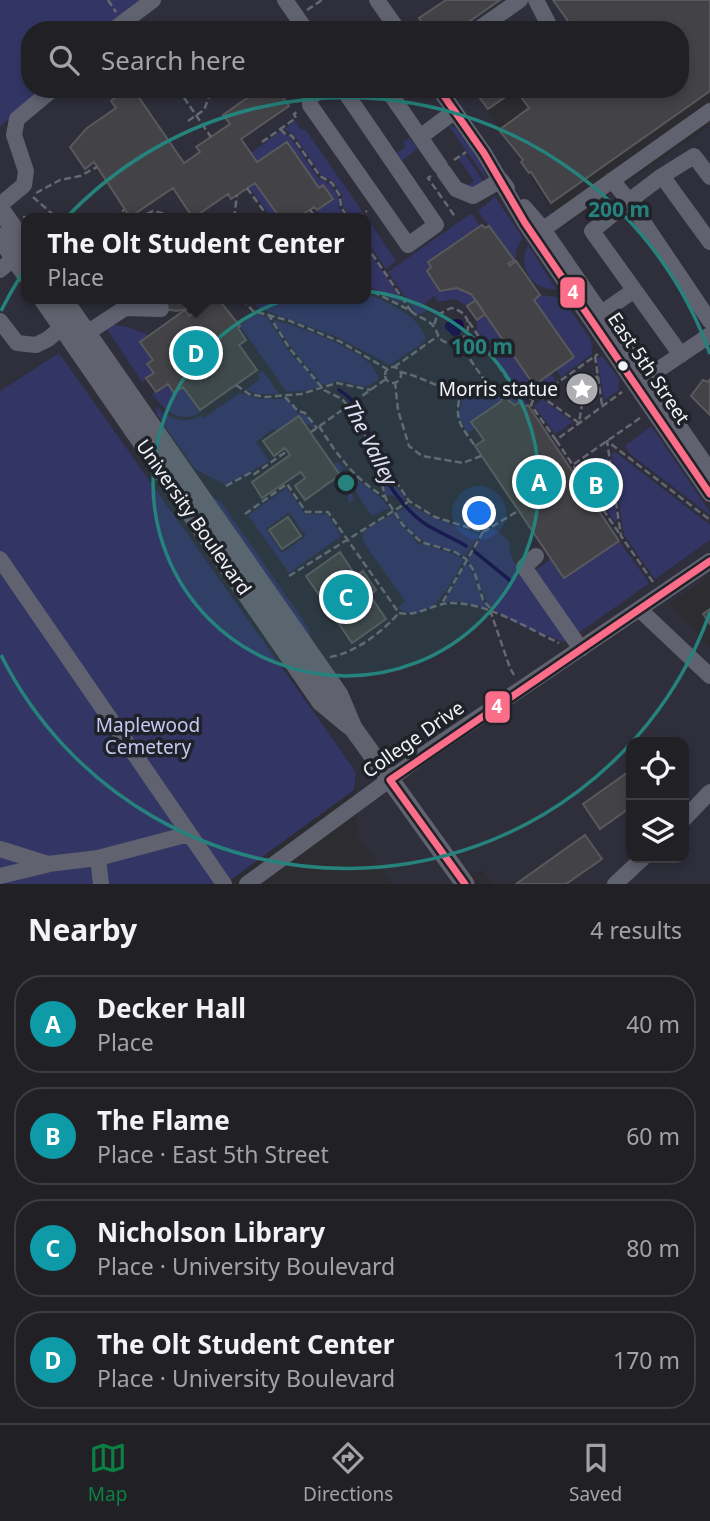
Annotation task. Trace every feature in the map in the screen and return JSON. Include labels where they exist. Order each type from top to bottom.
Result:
[{"type":"main road","points":[[6,210],[13,258]]},
{"type":"main road","points":[[0,237],[13,258]]},
{"type":"main road","name":"University Boulevard","points":[[49,304],[75,325]]},
{"type":"main road","name":"University Boulevard","points":[[65,304],[75,325],[311,659],[321,702],[353,728],[465,884]]},
{"type":"street","points":[[125,21],[153,0]]},
{"type":"street","points":[[285,0],[300,21]]},
{"type":"street","points":[[377,0],[392,21]]},
{"type":"street","points":[[490,21],[520,0]]},
{"type":"street","points":[[536,0],[547,21]]},
{"type":"street","points":[[6,210],[24,185],[26,171],[14,135],[17,119],[42,98]]},
{"type":"street","points":[[310,98],[310,105],[408,245],[436,225],[349,98]]},
{"type":"street","points":[[393,98],[445,167],[456,188],[473,196],[501,180],[544,228],[596,317],[633,291]]},
{"type":"street","name":"East 5th Street","points":[[446,98],[484,153],[525,223],[596,317],[636,384],[710,494]]},
{"type":"street","points":[[420,137],[455,111]]},
{"type":"street","points":[[525,223],[544,228],[710,111]]},
{"type":"street","points":[[681,355],[592,232],[662,176],[694,156],[710,177]]},
{"type":"street","points":[[662,176],[710,242]]},
{"type":"street","points":[[612,180],[710,321]]},
{"type":"street","points":[[0,321],[17,343],[36,345],[75,325],[125,308],[161,309]]},
{"type":"street","points":[[710,335],[636,384],[710,471]]},
{"type":"street","points":[[536,556],[524,567],[574,648]]},
{"type":"street","points":[[0,559],[224,884]]},
{"type":"street","name":"College Drive","points":[[247,884],[574,648],[639,609],[710,561]]},
{"type":"street","points":[[639,609],[710,676]]},
{"type":"street","points":[[689,814],[710,792]]},
{"type":"street","points":[[0,876],[48,864],[98,858],[189,834]]},
{"type":"street","points":[[0,849],[48,864]]},
{"type":"street","points":[[98,858],[102,884]]},
{"type":"street","points":[[615,884],[638,863]]},
{"type":"path","points":[[184,98],[211,137]]},
{"type":"path","points":[[188,121],[197,117],[210,98]]},
{"type":"path","points":[[262,142],[296,118],[294,114],[303,107]]},
{"type":"path","points":[[281,129],[292,136],[320,176],[332,183],[340,196],[345,213]]},
{"type":"path","points":[[445,167],[466,152]]},
{"type":"path","points":[[52,213],[31,195],[60,180],[80,176],[97,167]]},
{"type":"path","points":[[247,188],[265,213]]},
{"type":"path","points":[[234,213],[237,195]]},
{"type":"path","points":[[6,210],[26,213]]},
{"type":"path","points":[[121,213],[124,210]]},
{"type":"path","points":[[371,252],[411,311]]},
{"type":"path","points":[[371,291],[434,326],[438,336],[447,342],[458,342],[467,334],[468,322],[467,317],[457,309],[446,309],[437,315],[434,326]]},
{"type":"path","points":[[247,304],[253,311],[268,314],[341,342],[387,369],[394,367],[438,336]]},
{"type":"path","points":[[467,317],[473,313]]},
{"type":"path","points":[[268,314],[290,349],[323,388],[342,398],[409,501],[435,517],[482,532]]},
{"type":"path","points":[[468,322],[512,386],[533,400]]},
{"type":"path","points":[[458,342],[492,391]]},
{"type":"path","points":[[602,351],[539,395],[531,405],[653,582]]},
{"type":"path","points":[[595,356],[603,406]]},
{"type":"path","points":[[394,367],[400,372],[446,390],[492,391],[512,386]]},
{"type":"path","points":[[311,432],[386,379],[387,369]]},
{"type":"path","points":[[395,382],[400,377],[400,372]]},
{"type":"path","points":[[539,395],[579,423],[584,391],[589,388],[587,384],[598,376]]},
{"type":"path","points":[[386,379],[395,382]]},
{"type":"path","points":[[395,382],[398,410],[409,446],[422,456],[463,463],[481,456]]},
{"type":"path","points":[[236,385],[257,396],[284,396],[337,383],[371,390]]},
{"type":"path","points":[[556,440],[636,384]]},
{"type":"path","points":[[461,391],[456,414],[460,425],[475,446]]},
{"type":"path","points":[[284,396],[318,427],[352,473],[385,497],[395,509],[403,526],[421,542],[455,552],[466,559],[474,571],[483,600],[491,610],[510,668],[516,678]]},
{"type":"path","points":[[573,465],[646,414]]},
{"type":"path","points":[[607,441],[621,536]]},
{"type":"path","points":[[607,441],[710,520]]},
{"type":"path","points":[[372,446],[385,497]]},
{"type":"path","points":[[226,486],[250,473],[253,475],[287,451]]},
{"type":"path","points":[[600,476],[612,478]]},
{"type":"path","points":[[245,514],[287,484],[306,512],[328,512],[399,613]]},
{"type":"path","points":[[289,576],[409,501]]},
{"type":"path","points":[[441,605],[482,532],[518,511]]},
{"type":"path","points":[[311,659],[344,655],[376,634],[399,613],[424,612],[453,603],[491,610],[574,648]]},
{"type":"shaded area","points":[[0,0],[555,0],[570,21],[21,21],[21,98],[480,98],[563,227],[710,125],[710,576],[670,604],[710,648],[710,884],[492,884],[481,869],[456,884],[392,884],[357,834],[356,772],[59,353],[0,391]]},
{"type":"shaded area","points":[[449,320],[463,321],[464,327],[459,335],[453,336],[445,328],[445,324]]},
{"type":"green space","points":[[0,0],[154,0],[127,21],[21,21],[21,98],[32,98],[0,127]]},
{"type":"green space","points":[[295,121],[302,131],[305,129],[362,211],[347,213],[343,207],[342,195],[333,181],[321,175],[294,135],[284,129]]},
{"type":"green space","points":[[449,126],[455,127],[474,152],[486,179]]},
{"type":"green space","points":[[281,131],[291,138],[318,178],[330,184],[339,198],[339,208],[342,213],[319,213],[317,210],[333,199],[323,185],[319,188],[287,142],[257,162],[251,153]]},
{"type":"green space","points":[[409,138],[418,148],[402,161],[397,153],[405,147],[403,142]]},
{"type":"green space","points":[[464,153],[484,182],[474,190],[468,185],[474,181],[458,158]]},
{"type":"green space","points":[[255,183],[275,213],[268,213],[249,187]]},
{"type":"green space","points":[[495,197],[522,237],[516,251],[516,261],[510,266],[508,264],[513,259],[478,211]]},
{"type":"green space","points":[[469,215],[473,215],[480,226],[428,262],[431,267],[427,271],[440,291],[460,290],[476,300],[467,306],[455,299],[438,302],[434,296],[424,304],[428,309],[421,314],[416,313],[388,272]]},
{"type":"green space","points":[[371,224],[396,261],[386,269],[371,247]]},
{"type":"green space","points":[[528,245],[556,289],[540,286],[529,276],[524,261]]},
{"type":"green space","points":[[371,254],[400,297],[400,303],[371,288]]},
{"type":"green space","points":[[371,295],[409,316],[422,330],[426,339],[390,365],[335,336],[259,308],[255,304],[371,304]]},
{"type":"green space","points":[[540,295],[562,298],[591,340],[592,354],[561,377],[556,370],[574,357],[534,300]]},
{"type":"green space","points":[[259,314],[268,318],[289,352],[321,386],[287,392],[240,326]]},
{"type":"green space","points":[[485,314],[534,385],[551,374],[556,381],[548,386],[528,389],[514,384],[477,331],[477,320]]},
{"type":"green space","points":[[273,320],[309,331],[352,351],[370,364],[379,379],[365,386],[340,381],[323,385],[293,350]]},
{"type":"green space","points":[[113,325],[149,335],[140,342],[153,360],[148,364],[154,373],[142,382],[107,329]]},
{"type":"green space","name":"Maplewood Cemetery","points":[[59,353],[356,772],[354,790],[225,884],[0,884],[0,391]]},
{"type":"green space","points":[[602,356],[619,379],[619,390],[604,400],[597,359]]},
{"type":"green space","points":[[256,370],[259,374],[263,371],[279,394],[259,394],[246,390],[260,379]]},
{"type":"green space","points":[[168,384],[183,387],[200,413],[179,416],[162,406],[152,394]]},
{"type":"green space","points":[[510,392],[528,405],[524,407],[520,402],[515,405],[504,397],[472,421],[475,428],[468,433],[459,418],[462,396]]},
{"type":"green space","points":[[240,393],[261,399],[285,399],[294,406],[298,414],[306,415],[315,427],[309,424],[306,426],[299,416],[277,431],[273,429],[256,442],[269,461],[226,485],[195,469],[157,415],[156,406],[172,418],[189,420],[202,415],[204,418]]},
{"type":"green space","points":[[542,399],[573,422],[555,434],[534,406]]},
{"type":"green space","points":[[651,426],[710,515],[630,454],[625,446]]},
{"type":"green space","points":[[615,452],[710,525],[710,540],[655,579],[624,535],[611,454]]},
{"type":"green space","points":[[376,456],[392,483],[406,499],[384,494]]},
{"type":"green space","points":[[608,457],[618,519],[615,522],[582,475]]},
{"type":"green space","points":[[338,462],[345,469],[341,468],[354,499],[349,503],[346,485],[333,464]]},
{"type":"green space","points":[[350,473],[389,508],[372,516],[358,496]]},
{"type":"green space","points":[[287,488],[305,514],[328,515],[341,536],[289,573],[248,515]],"holes":[[[289,512],[306,536],[282,553],[266,529]]]},
{"type":"green space","points":[[210,495],[221,502],[305,623],[310,632],[309,640]]},
{"type":"green space","points":[[409,505],[479,535],[465,557],[425,542],[414,534],[396,512]]},
{"type":"green space","points":[[393,514],[418,545],[423,544],[454,554],[464,560],[438,600],[420,612],[410,613],[398,608],[405,601],[362,540],[364,531]]},
{"type":"green space","points":[[491,528],[509,542],[510,551],[522,576],[565,637],[565,642],[508,619],[490,605],[484,596],[468,560],[483,535]]},
{"type":"green space","points":[[619,541],[649,583],[580,632],[574,630],[535,576],[536,570],[551,559],[564,578]]},
{"type":"green space","points":[[466,562],[489,609],[456,601],[444,602]]},
{"type":"building","points":[[446,0],[500,0],[470,21],[421,21],[419,18]]},
{"type":"building","points":[[553,0],[710,0],[710,91],[551,203],[531,172],[529,173],[521,162],[523,160],[499,130],[529,108],[522,98],[689,98],[689,21],[568,21]]},
{"type":"building","points":[[115,98],[139,98],[184,163],[200,152],[196,147],[230,124],[223,115],[247,98],[283,98],[289,106],[241,139],[257,162],[287,142],[319,188],[323,185],[333,199],[317,210],[314,207],[305,213],[276,213],[255,183],[231,199],[228,194],[200,213],[190,213],[173,188],[136,213],[127,213],[94,162],[85,169],[70,147],[87,128],[116,108],[111,101]]},
{"type":"building","points":[[480,98],[504,98],[488,109]]},
{"type":"building","points":[[482,225],[485,228],[489,226],[514,260],[508,264],[510,266],[516,261],[540,295],[534,300],[574,357],[534,385],[471,294],[457,288],[440,291],[427,271],[431,267],[428,262]]},
{"type":"building","points":[[476,300],[485,314],[477,320],[467,306]]},
{"type":"building","points":[[160,304],[194,304],[190,308],[177,311],[164,309]]},
{"type":"building","points":[[206,304],[222,304],[240,326],[238,328],[246,340],[239,345],[257,370],[200,410],[183,387],[174,393],[168,384],[156,392],[146,378],[154,373],[147,364],[153,360],[140,342],[185,310],[189,316]]},
{"type":"building","points":[[710,379],[710,415],[691,396],[703,380],[708,382]]},
{"type":"building","points":[[504,397],[515,405],[520,402],[524,407],[528,405],[619,541],[564,578],[475,446],[484,440],[471,422]]},
{"type":"building","points":[[299,416],[340,475],[305,500],[295,486],[305,478],[301,472],[262,498],[252,482],[290,455],[285,448],[274,456],[263,441]]},
{"type":"building","points":[[288,517],[301,536],[282,549],[269,530]]},
{"type":"building","points":[[340,552],[356,576],[363,571],[376,590],[370,595],[386,619],[352,643],[306,576]]},
{"type":"building","points":[[710,609],[710,624],[703,614]]},
{"type":"building","points":[[626,774],[626,811],[600,829],[583,804]]},
{"type":"building","points":[[585,835],[602,859],[566,884],[516,884]]},
{"type":"waterway","name":"The Valley","points":[[339,390],[357,407],[381,470],[400,499],[421,521],[466,546]]},
{"type":"waterway","name":"The Valley","points":[[474,551],[512,582]]},
{"type":"transit line","name":"4","points":[[445,98],[484,153],[525,223],[710,494]]},
{"type":"transit line","name":"4","points":[[465,884],[390,780],[710,561]]},
{"type":"place","name":"The Olt Student Center","points":[[196,353]]},
{"type":"place","name":"Morris statue","points":[[582,389]]},
{"type":"place","name":"Decker Hall","points":[[539,482]]},
{"type":"place","name":"The Flame","points":[[596,485]]},
{"type":"place","name":"Nicholson Library","points":[[346,597]]}]
